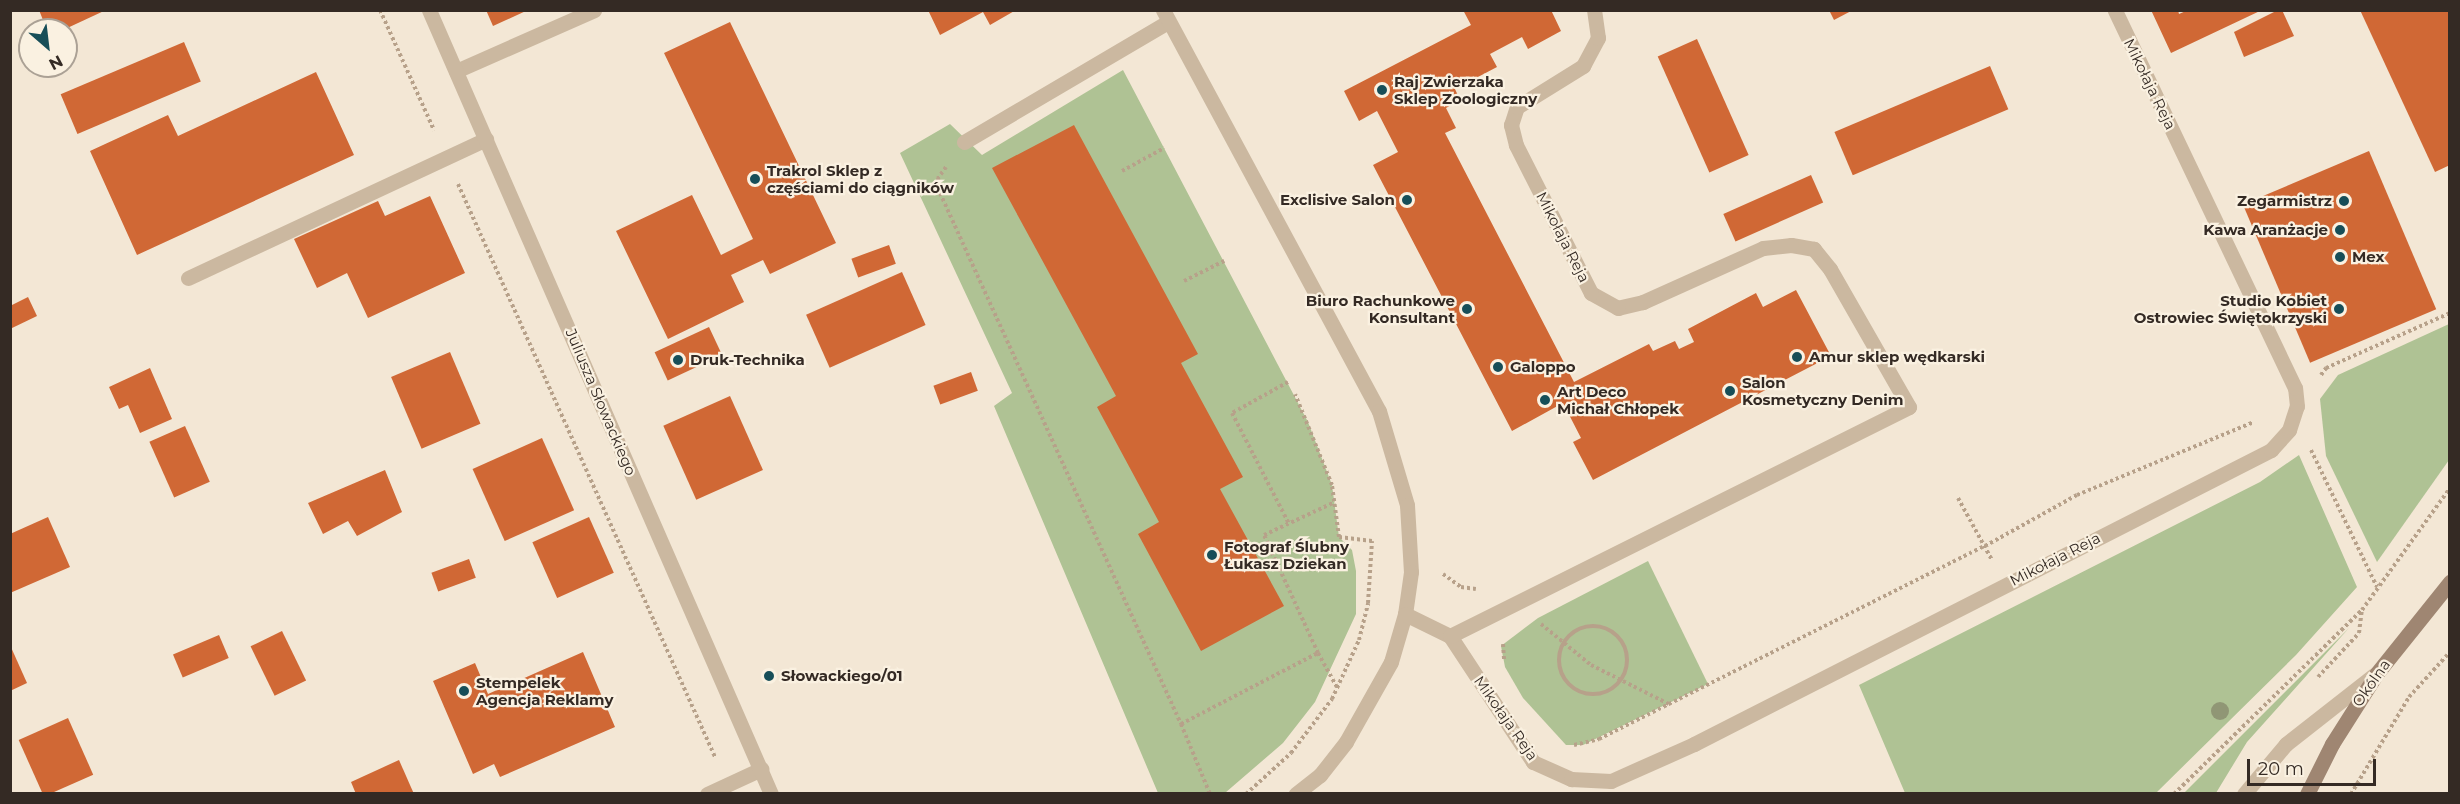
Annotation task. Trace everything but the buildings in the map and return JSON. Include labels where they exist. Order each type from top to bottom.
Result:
[{"type":"main road","name":"Okólna","points":[[2307,794],[2332,744],[2377,673],[2450,582]]},
{"type":"street","name":"Juliusza Słowackiego","points":[[429,10],[771,794]]},
{"type":"street","points":[[456,70],[594,10]]},
{"type":"street","name":"Mikołaja Reja","points":[[1594,10],[1598,38],[1583,66],[1517,107],[1511,125],[1516,145],[1592,293],[1618,308],[1643,302],[1763,248],[1791,244],[1814,249],[1830,269],[1909,407],[1450,636],[1533,762],[1571,779],[1611,781],[1694,744],[2271,450],[2289,430],[2297,406],[2295,388],[2282,356],[2115,10]]},
{"type":"street","points":[[964,142],[1166,16],[1379,411],[1407,505],[1411,572],[1405,614],[1391,662],[1347,742],[1320,775],[1296,794]]},
{"type":"street","points":[[188,278],[486,139]]},
{"type":"street","points":[[1405,614],[1450,636]]},
{"type":"street","points":[[2244,794],[2286,744],[2377,673]]},
{"type":"street","points":[[707,794],[760,769]]},
{"type":"path","points":[[380,10],[727,785]]},
{"type":"path","points":[[964,142],[938,178],[940,193],[1181,724],[1210,794]]},
{"type":"path","points":[[1122,171],[1164,148]]},
{"type":"path","points":[[1184,281],[1224,261]]},
{"type":"path","points":[[1566,745],[1583,745],[1599,739],[1985,546],[2077,495],[2184,448],[2297,406],[2326,368],[2450,313]]},
{"type":"path","points":[[1288,382],[1232,413],[1289,524]]},
{"type":"path","points":[[1246,794],[1297,746],[1337,687],[1359,640],[1368,603],[1372,541],[1340,537],[1332,485],[1294,394]]},
{"type":"path","points":[[2297,406],[2308,445],[2377,587]]},
{"type":"path","points":[[2174,794],[2362,610],[2450,488]]},
{"type":"path","points":[[1958,498],[2006,584]]},
{"type":"path","points":[[1335,502],[1264,535],[1318,653],[1337,687]]},
{"type":"path","points":[[1538,618],[1544,629],[1591,665],[1669,704]]},
{"type":"path","points":[[1581,628],[1609,629],[1627,652],[1621,680],[1604,693],[1582,693],[1573,688],[1560,671],[1558,660],[1564,643],[1581,628]]},
{"type":"path","points":[[1505,667],[1501,646],[1507,641]]},
{"type":"path","points":[[2351,794],[2409,697],[2450,652]]},
{"type":"path","points":[[1181,724],[1318,653]]},
{"type":"green space","points":[[1123,70],[1308,422],[1332,485],[1339,537],[1352,550],[1356,571],[1356,614],[1315,702],[1283,743],[1225,793],[1158,793],[994,406],[1012,393],[900,153],[950,124],[982,155]]},
{"type":"green space","points":[[2449,324],[2449,460],[2377,562],[2326,456],[2320,399],[2338,375]]},
{"type":"green space","points":[[2299,455],[2357,587],[2296,655],[2156,793],[1905,793],[1859,685],[2260,482]]},
{"type":"green space","points":[[1648,561],[1708,684],[1583,745],[1566,745],[1523,698],[1505,667],[1501,646],[1538,618]]},
{"type":"green space","points":[[2349,628],[2247,742],[2216,793],[2184,793]]},
{"type":"place","name":"Raj Zwierzaka Sklep Zoologiczny","points":[[1382,90]]},
{"type":"place","name":"Trakrol Sklep z częściami do ciągników","points":[[755,179]]},
{"type":"place","name":"Exclisive Salon","points":[[1407,200]]},
{"type":"place","name":"Zegarmistrz","points":[[2344,201]]},
{"type":"place","name":"Kawa Aranżacje","points":[[2340,230]]},
{"type":"place","name":"Mex","points":[[2340,257]]},
{"type":"place","name":"Biuro Rachunkowe Konsultant","points":[[1467,309]]},
{"type":"place","name":"Studio Kobiet Ostrowiec Świętokrzyski","points":[[2339,309]]},
{"type":"place","name":"Amur sklep wędkarski","points":[[1797,357]]},
{"type":"place","name":"Druk-Technika","points":[[678,360]]},
{"type":"place","name":"Galoppo","points":[[1498,367]]},
{"type":"place","name":"Salon Kosmetyczny Denim","points":[[1730,391]]},
{"type":"place","name":"Art Deco Michał Chłopek","points":[[1545,400]]},
{"type":"place","name":"Fotograf Ślubny Łukasz Dziekan","points":[[1212,555]]},
{"type":"place","name":"Słowackiego/01","points":[[769,676]]},
{"type":"place","name":"Stempelek Agencja Reklamy","points":[[464,691]]}]
